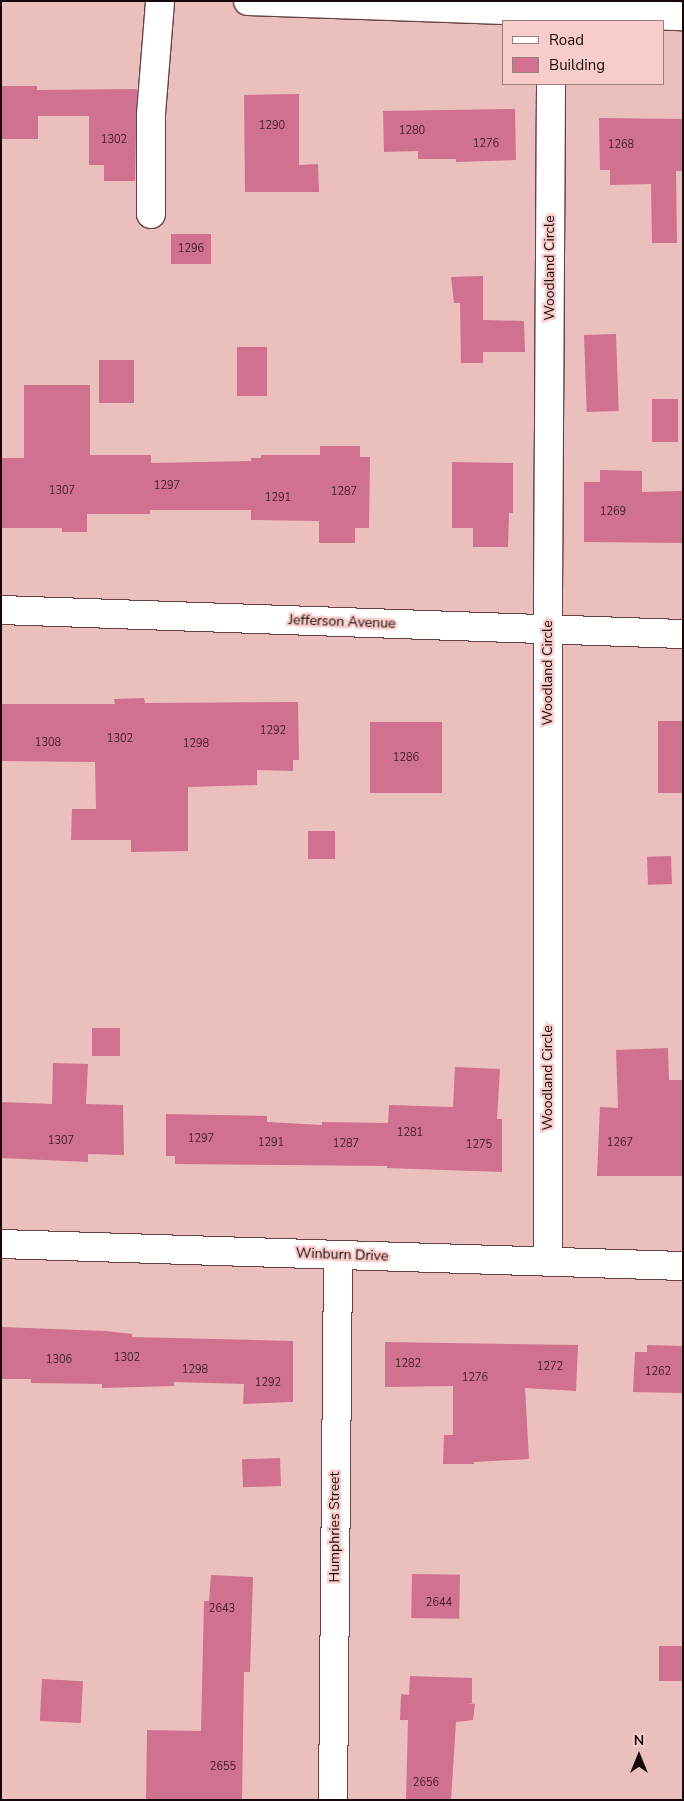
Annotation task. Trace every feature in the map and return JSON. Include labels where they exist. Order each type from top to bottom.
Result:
[{"type":"street","points":[[151,214],[151,114],[160,1]]},
{"type":"street","points":[[248,1],[683,16]]},
{"type":"street","name":"Woodland Circle","points":[[548,1262],[548,630],[551,85]]},
{"type":"street","name":"Jefferson Avenue","points":[[1,610],[683,634]]},
{"type":"street","name":"Winburn Drive","points":[[1,1244],[683,1266]]},
{"type":"street","name":"Humphries Street","points":[[333,1800],[338,1255]]},
{"type":"building","points":[[1,86],[37,86],[37,90],[137,89],[135,181],[104,181],[104,165],[89,165],[89,116],[38,116],[38,139],[1,139]]},
{"type":"building","points":[[299,94],[299,165],[318,164],[319,192],[245,192],[244,95]]},
{"type":"building","points":[[515,109],[516,160],[456,162],[456,159],[418,159],[418,151],[384,152],[383,111]]},
{"type":"building","points":[[599,118],[683,119],[683,171],[676,171],[677,243],[652,243],[651,184],[610,185],[610,170],[600,170]]},
{"type":"building","points":[[171,234],[211,234],[211,264],[171,264]]},
{"type":"building","points":[[483,276],[483,320],[524,321],[525,352],[483,352],[483,363],[461,363],[460,303],[454,303],[451,277]]},
{"type":"building","points":[[616,334],[619,411],[587,412],[584,335]]},
{"type":"building","points":[[237,347],[267,347],[267,396],[237,396]]},
{"type":"building","points":[[99,360],[134,360],[134,403],[99,403]]},
{"type":"building","points":[[24,385],[90,385],[90,455],[151,455],[151,463],[251,461],[251,458],[261,458],[261,455],[320,455],[320,446],[360,446],[360,457],[370,457],[369,528],[355,528],[355,543],[319,543],[319,521],[251,520],[251,510],[150,510],[150,514],[87,514],[87,532],[62,532],[62,528],[2,528],[1,458],[24,458]]},
{"type":"building","points":[[652,399],[678,399],[678,442],[652,442]]},
{"type":"building","points":[[452,462],[513,463],[513,513],[509,513],[508,547],[473,547],[473,528],[452,528]]},
{"type":"building","points":[[600,470],[642,471],[642,492],[683,491],[683,543],[584,542],[584,482],[600,482]]},
{"type":"building","points":[[144,698],[145,703],[298,702],[299,760],[293,760],[293,771],[257,770],[257,785],[188,787],[188,851],[131,852],[131,840],[71,840],[72,809],[96,809],[95,762],[1,761],[1,704],[115,704],[114,699]]},
{"type":"building","points":[[658,721],[683,721],[683,793],[658,793]]},
{"type":"building","points":[[370,722],[442,722],[442,793],[370,793]]},
{"type":"building","points":[[308,831],[335,831],[335,859],[308,859]]},
{"type":"building","points":[[671,856],[672,884],[648,885],[647,857]]},
{"type":"building","points":[[92,1028],[120,1028],[120,1056],[92,1056]]},
{"type":"building","points":[[668,1048],[669,1080],[683,1080],[683,1176],[597,1176],[600,1107],[618,1108],[616,1050]]},
{"type":"building","points":[[53,1063],[88,1064],[86,1104],[123,1105],[124,1155],[88,1154],[88,1162],[1,1158],[1,1102],[52,1104]]},
{"type":"building","points":[[455,1067],[500,1069],[497,1119],[502,1119],[502,1172],[387,1168],[387,1166],[175,1164],[175,1156],[166,1156],[166,1114],[267,1116],[267,1122],[322,1125],[322,1122],[388,1123],[389,1105],[453,1107]]},
{"type":"building","points":[[1,1327],[106,1331],[132,1334],[132,1337],[293,1341],[293,1402],[243,1404],[244,1384],[174,1382],[174,1386],[102,1388],[102,1384],[31,1383],[31,1379],[1,1379]]},
{"type":"building","points":[[385,1342],[578,1345],[576,1391],[525,1388],[529,1459],[474,1462],[474,1464],[443,1464],[444,1435],[453,1435],[453,1386],[385,1387]]},
{"type":"building","points":[[647,1345],[683,1346],[683,1393],[633,1392],[635,1352],[647,1352]]},
{"type":"building","points":[[280,1458],[281,1486],[243,1487],[242,1459]]},
{"type":"building","points":[[412,1574],[460,1575],[459,1619],[411,1618]]},
{"type":"building","points":[[211,1575],[253,1577],[250,1672],[244,1672],[242,1800],[146,1800],[147,1730],[201,1731],[204,1601],[209,1601]]},
{"type":"building","points":[[659,1646],[683,1646],[683,1681],[659,1681]]},
{"type":"building","points":[[410,1676],[472,1678],[472,1703],[467,1703],[475,1704],[473,1720],[456,1722],[451,1800],[406,1800],[408,1720],[400,1720],[401,1694],[409,1695]]},
{"type":"building","points":[[42,1679],[83,1681],[81,1723],[40,1721]]}]
